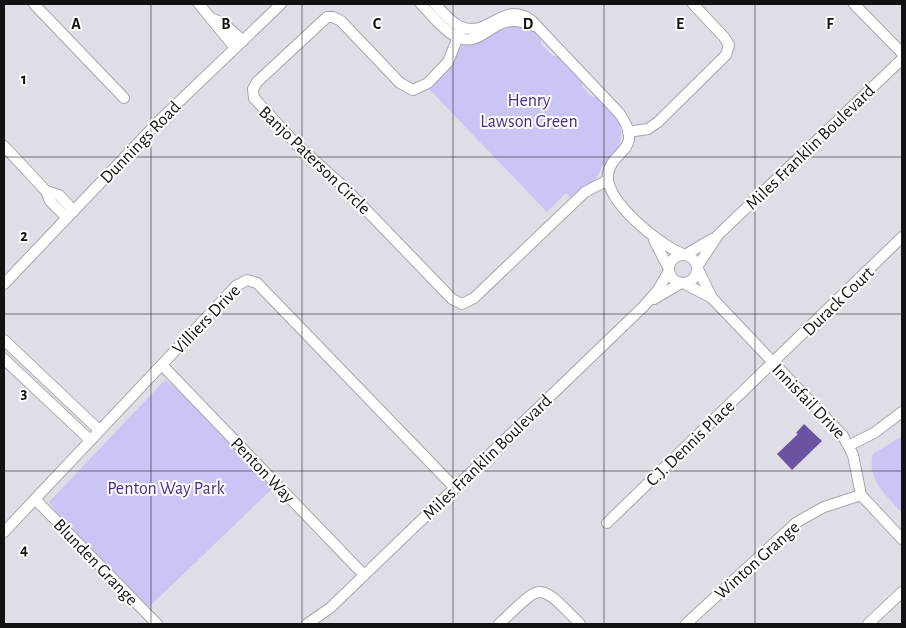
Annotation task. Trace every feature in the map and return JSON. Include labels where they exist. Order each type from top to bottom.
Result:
[{"type":"street","points":[[34,4],[124,98]]},
{"type":"street","points":[[200,4],[214,19],[221,33],[239,44]]},
{"type":"street","name":"Dunnings Road","points":[[4,284],[161,119],[281,4]]},
{"type":"street","points":[[421,4],[444,28],[460,32],[477,28],[501,14],[512,11],[527,16],[620,114],[628,132],[626,147],[608,172],[608,180],[613,195],[650,235],[670,249],[694,259],[698,268],[693,279],[682,283],[673,279],[650,235]]},
{"type":"street","points":[[435,4],[454,22],[460,32]]},
{"type":"street","points":[[628,132],[648,129],[658,122],[726,55],[729,45],[724,36],[692,4]]},
{"type":"street","points":[[854,4],[902,53]]},
{"type":"street","name":"Banjo Paterson Circle","points":[[460,32],[448,62],[428,83],[413,90],[400,83],[341,21],[334,17],[327,17],[257,82],[253,89],[254,98],[297,145],[344,187],[452,299],[462,304],[474,298],[585,192],[608,180]]},
{"type":"street","name":"Miles Franklin Boulevard","points":[[698,268],[718,236],[902,59]]},
{"type":"street","points":[[4,146],[46,191],[50,201],[70,214]]},
{"type":"street","name":"Miles Franklin Boulevard","points":[[684,254],[718,236]]},
{"type":"street","name":"Durack Court","points":[[773,364],[902,237]]},
{"type":"street","points":[[669,270],[673,258],[684,254]]},
{"type":"street","name":"Innisfail Drive","points":[[698,268],[712,298],[850,445],[861,495]]},
{"type":"street","name":"Miles Franklin Boulevard","points":[[307,624],[330,608],[643,307],[664,281],[669,270]]},
{"type":"street","name":"Villiers Drive","points":[[4,532],[236,286],[244,281],[255,281],[455,488]]},
{"type":"street","name":"Miles Franklin Boulevard","points":[[643,307],[682,283]]},
{"type":"street","name":"Innisfail Drive","points":[[682,283],[712,298]]},
{"type":"street","points":[[4,340],[99,430]]},
{"type":"street","points":[[4,358],[90,440]]},
{"type":"street","name":"Penton Way","points":[[162,364],[364,575]]},
{"type":"street","name":"C.J. Dennis Place","points":[[607,523],[773,364]]},
{"type":"street","points":[[850,445],[874,432],[902,412]]},
{"type":"street","points":[[861,495],[902,539]]},
{"type":"street","name":"Winton Grange","points":[[686,624],[797,522],[824,507],[861,495]]},
{"type":"street","name":"Blunden Grange","points":[[35,499],[157,624]]},
{"type":"street","points":[[499,624],[532,594],[540,591],[551,595],[580,624]]},
{"type":"street","points":[[868,624],[902,592]]},
{"type":"street","name":"Miles Franklin Boulevard","points":[[320,624],[330,608]]},
{"type":"green space","name":"Henry Lawson Green","points":[[514,23],[533,31],[541,38],[541,44],[553,56],[558,56],[582,81],[582,87],[592,97],[597,97],[619,121],[621,132],[620,145],[602,167],[595,181],[572,199],[566,193],[547,212],[428,88],[451,64],[463,43]]},
{"type":"green space","name":"Penton Way Park","points":[[165,380],[177,389],[273,488],[148,608],[56,512],[49,502]]},
{"type":"green space","points":[[902,436],[902,513],[879,486],[872,471],[872,463],[873,454]]},
{"type":"building","points":[[804,424],[822,441],[792,470],[777,454],[798,434],[796,433]]}]
